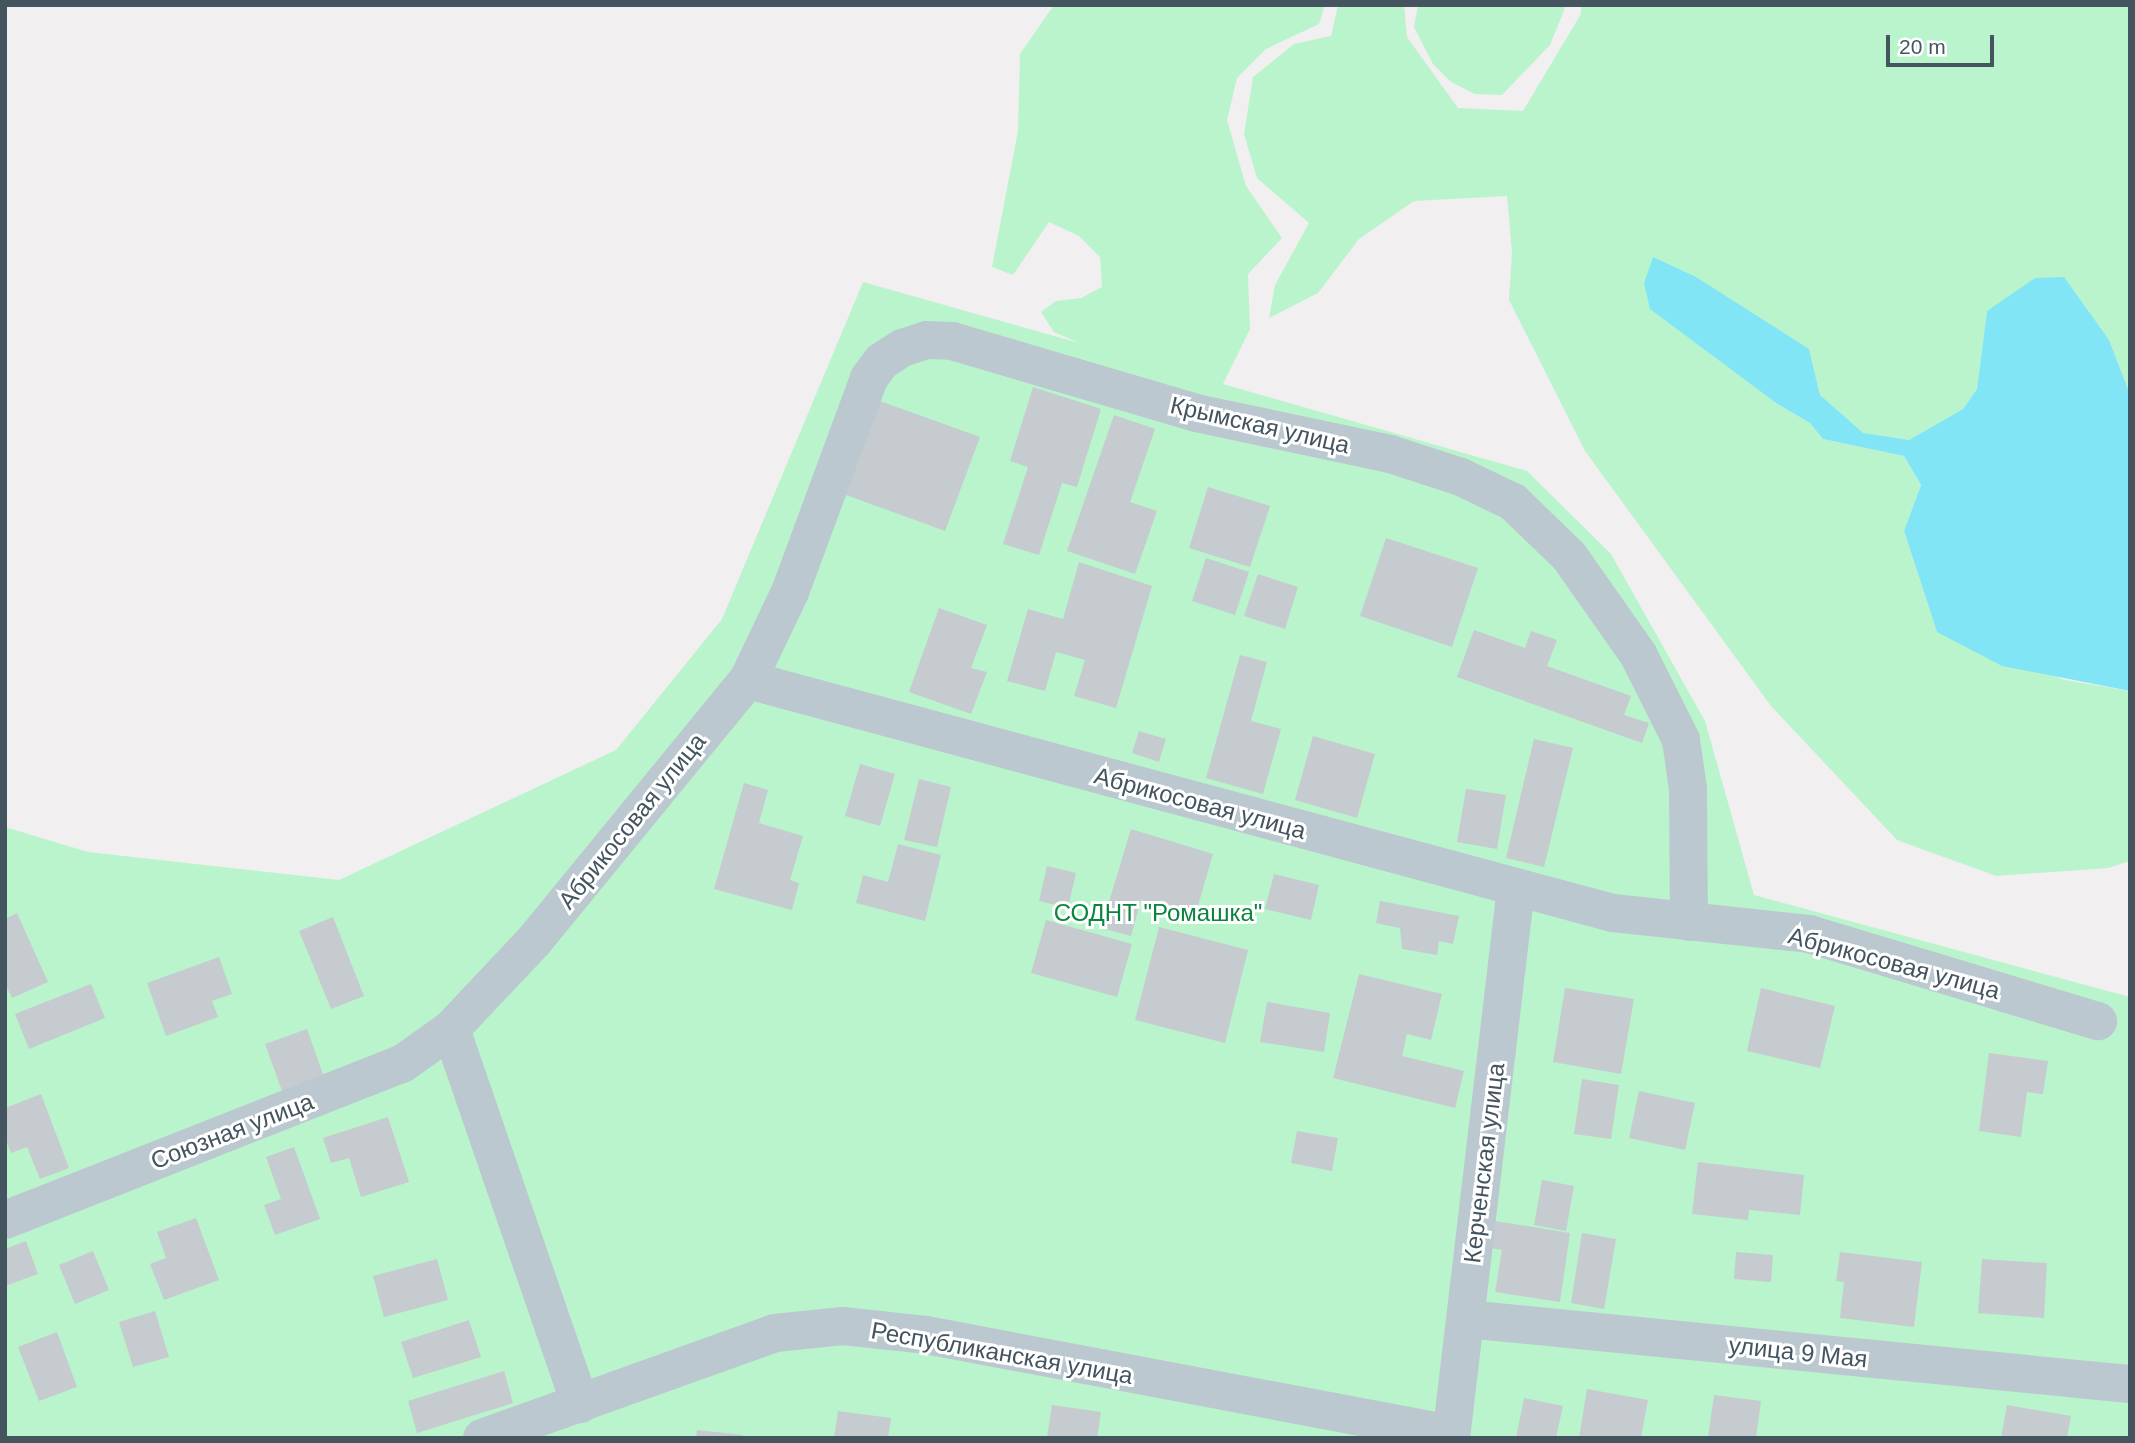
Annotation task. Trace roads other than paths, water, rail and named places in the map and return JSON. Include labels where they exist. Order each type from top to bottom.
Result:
[{"type":"street","name":"Крымская улица","points":[[748,680],[790,592],[869,378],[883,361],[902,348],[927,340],[952,341],[1196,413],[1390,454],[1461,477],[1513,502],[1569,556],[1639,654],[1681,740],[1688,789],[1689,922]]},
{"type":"street","name":"Абрикосовая улица","points":[[451,1029],[534,941],[748,680],[1613,913],[1809,934],[2098,1021]]},
{"type":"street","name":"Керченская улица","points":[[1451,1436],[1516,888]]},
{"type":"street","name":"Союзная улица","points":[[5,1220],[402,1064],[451,1029]]},
{"type":"street","points":[[451,1029],[580,1404]]},
{"type":"street","name":"улица 9 Мая","points":[[1466,1319],[2129,1384]]},
{"type":"street","name":"Республиканская улица","points":[[482,1438],[775,1333],[843,1326],[926,1335],[1451,1436]]},
{"type":"water","points":[[1653,257],[1696,277],[1809,349],[1820,395],[1863,433],[1909,440],[1963,409],[1977,389],[1987,311],[2035,278],[2064,277],[2109,340],[2130,394],[2130,691],[2002,666],[1937,632],[1904,531],[1921,485],[1904,456],[1823,439],[1810,423],[1776,403],[1650,309],[1644,283]]},
{"type":"park label","name":"СОДНТ \"Ромашка\"","points":[[1158,913]]}]
